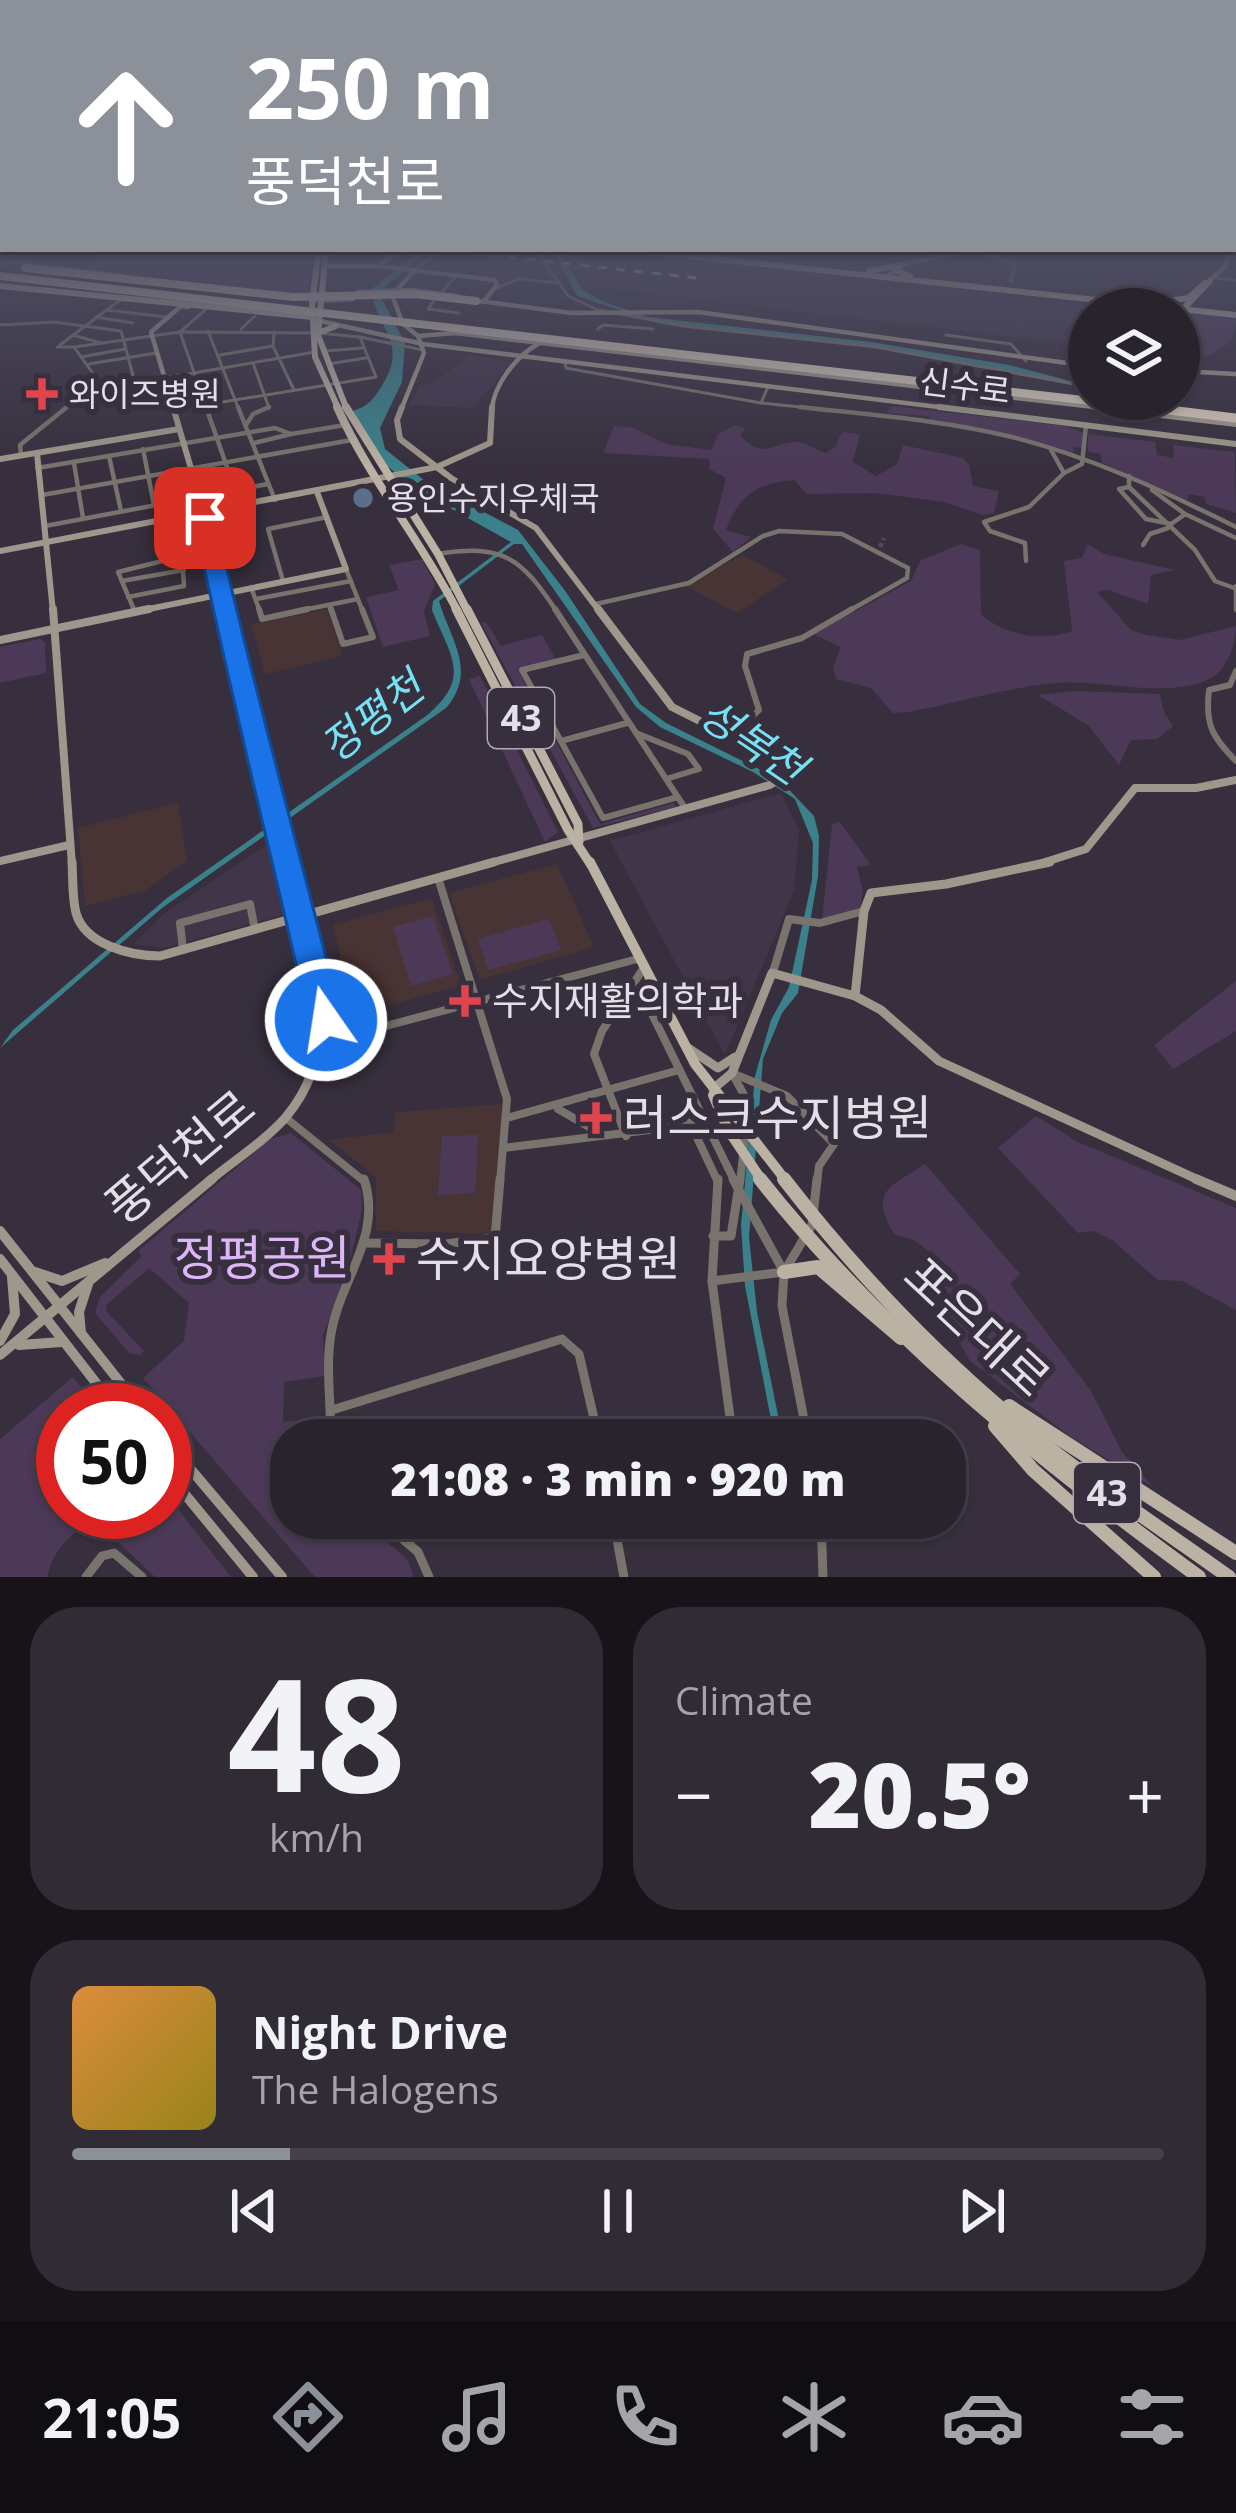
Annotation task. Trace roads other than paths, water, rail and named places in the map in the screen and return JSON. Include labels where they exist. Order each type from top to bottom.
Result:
[{"type":"highway","points":[[417,322],[1068,392]]},
{"type":"highway","points":[[417,322],[1236,418]]},
{"type":"highway","points":[[1200,412],[1236,418]]},
{"type":"main road","name":"포은대로","points":[[314,322],[318,352],[360,439],[394,478],[439,554],[453,597],[568,830],[579,842],[712,1089],[833,1242],[987,1403],[1078,1491],[1199,1577]]},
{"type":"main road","points":[[330,322],[343,326]]},
{"type":"main road","name":"포은대로","points":[[318,352],[328,364],[352,440],[446,581]]},
{"type":"main road","name":"포은대로","points":[[712,1089],[722,1121],[775,1197],[827,1259],[917,1348],[1100,1489],[1229,1577]]},
{"type":"main road","points":[[777,1274],[818,1267],[885,1329],[917,1348]]},
{"type":"main road","points":[[987,1403],[1236,1553]]},
{"type":"main road","points":[[987,1403],[1033,1470],[1154,1577]]},
{"type":"street","points":[[90,322],[57,347],[180,332],[274,332],[299,322]]},
{"type":"street","points":[[0,325],[122,331],[133,322]]},
{"type":"street","points":[[161,322],[152,335],[204,513],[220,592]]},
{"type":"street","points":[[180,332],[192,322]]},
{"type":"street","points":[[238,332],[249,322]]},
{"type":"street","points":[[325,322],[389,338],[474,350]]},
{"type":"street","points":[[326,322],[376,342],[420,350]]},
{"type":"street","points":[[330,322],[383,341],[474,350]]},
{"type":"street","points":[[402,322],[418,336],[444,332],[1068,392]]},
{"type":"street","points":[[662,322],[876,347],[1068,390]]},
{"type":"street","points":[[761,322],[1068,364]]},
{"type":"street","points":[[598,329],[603,325],[653,328],[647,337]]},
{"type":"street","points":[[122,331],[135,382]]},
{"type":"street","points":[[208,331],[275,500]]},
{"type":"street","points":[[180,332],[235,490]]},
{"type":"street","points":[[274,332],[273,346],[294,390]]},
{"type":"street","points":[[946,334],[1011,344],[1026,361]]},
{"type":"street","points":[[73,335],[101,343]]},
{"type":"street","points":[[37,453],[77,919],[97,939],[121,950],[154,957],[184,950],[687,811],[770,785],[791,773],[795,769],[671,707],[536,528],[433,469],[414,452],[396,430],[420,350],[418,336]]},
{"type":"street","points":[[174,410],[376,377],[360,337]]},
{"type":"street","points":[[519,341],[524,353]]},
{"type":"street","points":[[0,551],[433,469],[491,441],[493,393],[524,353],[544,344]]},
{"type":"street","points":[[220,355],[273,346]]},
{"type":"street","points":[[74,347],[99,382]]},
{"type":"street","points":[[21,456],[20,445],[99,382],[135,382],[362,348]]},
{"type":"street","points":[[81,357],[126,349]]},
{"type":"street","name":"신수로","points":[[474,350],[1236,444]]},
{"type":"street","points":[[242,351],[269,408],[253,414],[247,428]]},
{"type":"street","points":[[87,364],[156,353]]},
{"type":"street","points":[[328,364],[366,358]]},
{"type":"street","points":[[566,362],[566,368],[761,403],[947,425],[1048,447],[1149,484],[1236,527]]},
{"type":"street","points":[[1200,371],[1236,374]]},
{"type":"street","points":[[761,403],[768,387]]},
{"type":"street","points":[[1200,412],[1236,418]]},
{"type":"street","points":[[253,443],[345,425]]},
{"type":"street","points":[[1086,425],[1086,460]]},
{"type":"street","points":[[0,459],[178,428]]},
{"type":"street","points":[[37,468],[247,428],[275,428],[291,434]]},
{"type":"street","points":[[306,431],[311,448]]},
{"type":"street","points":[[42,495],[352,440]]},
{"type":"street","points":[[1048,447],[1064,473]]},
{"type":"street","points":[[143,449],[154,505]]},
{"type":"street","points":[[108,455],[122,511]]},
{"type":"street","points":[[1026,561],[1025,543],[990,531],[984,522],[1029,507],[1064,473],[1086,460]]},
{"type":"street","points":[[74,461],[83,518]]},
{"type":"street","points":[[1129,476],[1129,487],[1196,550],[1215,581],[1235,587],[1236,610]]},
{"type":"street","points":[[45,526],[268,484]]},
{"type":"street","points":[[1149,484],[1185,514],[1236,538]]},
{"type":"street","points":[[317,492],[374,637],[343,644],[329,605]]},
{"type":"street","points":[[1143,544],[1150,534],[1185,514]]},
{"type":"street","points":[[283,581],[268,529],[327,518]]},
{"type":"street","points":[[596,604],[688,583],[779,531],[837,533],[910,570],[907,578],[802,638],[746,654],[745,666],[759,710],[730,738]]},
{"type":"street","points":[[439,554],[476,546],[529,570],[687,811]]},
{"type":"street","points":[[135,612],[120,571],[211,549]]},
{"type":"street","points":[[128,597],[184,586],[182,554]]},
{"type":"street","points":[[0,640],[346,569]]},
{"type":"street","points":[[122,581],[184,570]]},
{"type":"street","points":[[256,598],[351,581]]},
{"type":"street","points":[[251,587],[262,619],[358,599]]},
{"type":"street","name":"풍덕천로","points":[[4,1348],[44,1321],[285,1118],[304,1095],[322,1043],[326,1020],[275,808],[248,721],[220,592]]},
{"type":"street","points":[[584,655],[522,670],[603,818],[678,797]]},
{"type":"street","points":[[1236,671],[1230,686],[1209,690],[1205,721],[1208,734],[1236,761]]},
{"type":"street","points":[[561,741],[628,722]]},
{"type":"street","points":[[636,733],[688,754],[699,770],[666,779]]},
{"type":"street","points":[[855,996],[864,911],[871,892],[1046,865],[1086,849],[1118,815],[1135,788],[1196,788],[1236,780]]},
{"type":"street","points":[[0,860],[69,845]]},
{"type":"street","points":[[363,1243],[445,1244],[495,1238],[507,1099],[439,881]]},
{"type":"street","points":[[184,950],[180,923],[250,904],[255,930]]},
{"type":"street","points":[[713,1236],[731,1236],[734,1229],[748,1116],[738,1074],[746,1042],[776,974],[785,923],[793,918],[820,923],[864,911]]},
{"type":"street","points":[[322,1043],[645,967]]},
{"type":"street","points":[[645,967],[644,998],[766,1239],[804,1419]]},
{"type":"street","points":[[626,1136],[594,1054],[602,1031],[645,967]]},
{"type":"street","points":[[776,974],[855,996],[881,1010],[939,1061],[1086,1132],[1236,1196]]},
{"type":"street","points":[[686,1046],[718,1068],[731,1062],[746,1042]]},
{"type":"street","points":[[507,1118],[679,1070]]},
{"type":"street","points":[[712,1281],[777,1274],[804,1245],[817,1205],[819,1166],[834,1144],[776,1089],[738,1074]]},
{"type":"street","points":[[702,1118],[712,1089],[738,1074]]},
{"type":"street","points":[[692,1096],[691,1125],[718,1180],[712,1281],[730,1419]]},
{"type":"street","points":[[554,1107],[605,1137]]},
{"type":"street","points":[[285,1118],[364,1179],[371,1192],[363,1243],[331,1331],[331,1419]]},
{"type":"street","points":[[503,1148],[691,1125]]},
{"type":"street","points":[[0,1231],[120,1383]]},
{"type":"street","points":[[0,1259],[95,1383]]},
{"type":"street","points":[[29,1269],[62,1281],[112,1260]]},
{"type":"street","points":[[12,1276],[15,1314],[4,1348],[62,1342]]},
{"type":"street","points":[[81,1335],[79,1312],[89,1281]]},
{"type":"street","points":[[332,1410],[562,1340],[579,1354],[594,1419]]},
{"type":"street","points":[[192,1471],[282,1577]]},
{"type":"street","points":[[192,1503],[253,1577]]},
{"type":"street","points":[[402,1539],[418,1552],[429,1577]]},
{"type":"street","points":[[618,1539],[624,1577]]},
{"type":"street","points":[[819,1539],[823,1577]]},
{"type":"street","points":[[86,1577],[102,1556],[114,1553],[142,1577]]},
{"type":"water","points":[[382,322],[394,322],[405,343],[402,382],[380,428],[385,449],[425,481],[518,530],[566,592],[640,704],[666,723],[779,779],[814,816],[819,836],[818,876],[798,993],[782,1013],[763,1059],[749,1237],[757,1312],[779,1419],[771,1419],[745,1286],[741,1225],[755,1076],[771,1020],[789,987],[812,880],[813,843],[795,799],[753,772],[660,727],[636,707],[522,544],[514,544],[439,601],[461,668],[460,681],[446,708],[162,908],[0,1048],[13,1030],[167,898],[426,716],[449,689],[453,666],[432,610],[433,601],[511,542],[412,487],[379,459],[353,411],[375,396],[389,371],[392,346]]},
{"type":"water","points":[[654,322],[871,342],[1009,365],[1068,382],[858,345]]},
{"type":"tunnel","points":[[880,547],[884,538]]},
{"type":"place","name":"와이즈병원","points":[[42,394]]},
{"type":"place","name":"용인수지우체국","points":[[363,498]]},
{"type":"place","name":"수지재활의학과","points":[[465,1001]]},
{"type":"place","name":"러스크수지병원","points":[[596,1118]]},
{"type":"place","name":"수지요양병원","points":[[389,1259]]},
{"type":"water label","name":"정평천","points":[[372,717]]},
{"type":"water label","name":"성복천","points":[[752,741]]},
{"type":"park label","name":"정평공원","points":[[262,1258]]}]
